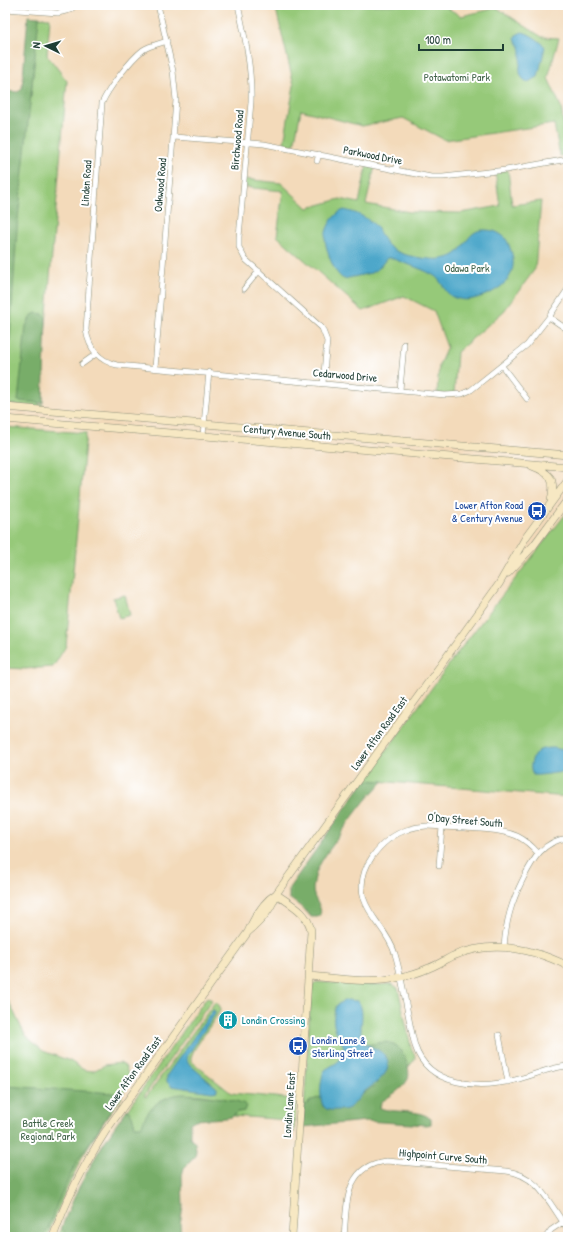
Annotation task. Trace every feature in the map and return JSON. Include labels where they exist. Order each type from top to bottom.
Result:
[{"type":"main road","name":"Century Avenue South","points":[[5,408],[568,455]]},
{"type":"main road","name":"Century Avenue South","points":[[5,418],[568,466]]},
{"type":"main road","points":[[520,462],[542,470],[548,474],[554,488],[550,504]]},
{"type":"main road","name":"Lower Afton Road East","points":[[499,584],[526,536],[568,480]]},
{"type":"main road","name":"Lower Afton Road East","points":[[53,1237],[76,1182],[98,1142],[122,1107],[248,932],[253,921],[269,898],[276,894],[499,584],[534,545],[568,500]]},
{"type":"main road","name":"Londin Lane East","points":[[276,894],[302,913],[309,923],[311,931],[292,1237]]},
{"type":"main road","points":[[308,976],[374,980],[401,977],[420,972],[449,958],[466,952],[485,948],[504,947],[539,954],[568,966]]},
{"type":"street","points":[[5,9],[58,13],[70,10],[76,5]]},
{"type":"street","name":"Oakwood Road","points":[[155,368],[176,112],[176,87],[158,5]]},
{"type":"street","name":"Birchwood Road","points":[[238,5],[247,43],[251,84],[239,237],[240,246],[245,259],[322,328],[327,341],[323,383]]},
{"type":"street","name":"Linden Road","points":[[96,354],[88,339],[86,320],[102,103],[110,88],[138,55],[148,47],[167,41]]},
{"type":"street","name":"Parkwood Drive","points":[[174,137],[264,144],[431,177],[506,170],[568,159]]},
{"type":"street","points":[[317,161],[319,154]]},
{"type":"street","points":[[396,170],[398,163]]},
{"type":"street","points":[[244,289],[259,271]]},
{"type":"street","name":"Cedarwood Drive","points":[[96,354],[117,365],[445,394],[462,394],[471,390],[530,342],[568,289]]},
{"type":"street","points":[[549,317],[568,330]]},
{"type":"street","points":[[400,390],[404,344]]},
{"type":"street","points":[[82,364],[96,354]]},
{"type":"street","points":[[502,366],[527,399]]},
{"type":"street","points":[[203,436],[209,372]]},
{"type":"street","name":"O'Day Street South","points":[[538,853],[524,841],[506,833],[420,826],[407,829],[384,844],[368,863],[363,875],[362,888],[364,898],[391,944],[397,960],[415,1048],[420,1058],[428,1068],[441,1077],[454,1081],[482,1084],[508,1082],[546,1069],[568,1066]]},
{"type":"street","points":[[439,866],[442,827]]},
{"type":"street","points":[[504,947],[507,921],[513,900],[531,863],[538,853],[553,842],[568,838]]},
{"type":"street","points":[[499,1035],[508,1082]]},
{"type":"street","name":"Highpoint Curve South","points":[[344,1237],[348,1196],[353,1182],[366,1168],[375,1163],[386,1161],[498,1170],[517,1173],[530,1179],[544,1192],[568,1229]]},
{"type":"street","points":[[546,1237],[551,1230],[563,1222]]},
{"type":"green space","name":"Potawatomi Park","points":[[275,5],[442,5],[461,16],[497,8],[542,37],[559,38],[548,78],[561,107],[568,155],[560,156],[554,124],[445,140],[403,118],[362,126],[301,110],[294,145],[284,143],[294,85]]},
{"type":"green space","points":[[28,16],[39,17],[17,229],[5,400],[5,91],[18,92],[22,88]]},
{"type":"green space","points":[[38,17],[50,18],[47,55],[67,81],[39,405],[43,405],[43,407],[5,404],[5,95],[31,97]]},
{"type":"green space","name":"Odawa Park","points":[[367,164],[375,166],[366,204],[410,212],[461,213],[500,206],[495,171],[508,170],[512,205],[541,201],[535,269],[504,311],[457,352],[454,395],[437,394],[439,365],[447,347],[434,311],[404,296],[363,311],[277,236],[283,191],[243,187],[244,179],[281,183],[308,208],[340,199],[359,203]]},
{"type":"green space","points":[[36,313],[43,314],[46,319],[43,403],[18,401],[26,326],[31,316]]},
{"type":"green space","points":[[5,427],[86,433],[66,646],[53,667],[25,669],[5,668]]},
{"type":"green space","points":[[568,511],[568,797],[365,780],[458,652]]},
{"type":"green space","points":[[125,595],[130,615],[119,618],[113,598]]},
{"type":"green space","points":[[365,780],[384,781],[359,809],[321,862],[316,872],[313,893],[321,912],[318,917],[311,917],[304,909],[289,898],[289,888]]},
{"type":"green space","points":[[317,982],[370,985],[392,984],[398,988],[411,1047],[416,1058],[366,1117],[304,1112],[311,990],[313,985]]},
{"type":"green space","points":[[207,997],[212,1000],[144,1096],[146,1097],[215,1002],[220,1006],[220,1011],[194,1050],[191,1061],[231,1093],[296,1099],[294,1133],[291,1123],[288,1120],[233,1116],[237,1112],[245,1111],[245,1105],[236,1102],[193,1094],[184,1094],[166,1098],[151,1109],[153,1237],[58,1237],[79,1187],[102,1146]]},
{"type":"green space","name":"Battle Creek Regional Park","points":[[5,1001],[9,1002],[25,1035],[43,1051],[70,1061],[84,1070],[93,1071],[105,1065],[120,1063],[125,1066],[129,1076],[128,1086],[83,1155],[63,1197],[47,1237],[5,1237]]},
{"type":"green space","points":[[384,1042],[393,1044],[401,1050],[407,1062],[409,1076],[403,1086],[381,1102],[380,1108],[393,1111],[420,1113],[431,1119],[431,1124],[366,1121],[303,1127],[304,1106],[312,1100],[321,1097],[323,1107],[363,1094],[377,1084],[387,1062],[382,1053],[366,1045]]},
{"type":"green space","name":"Battle Creek Regional Park","points":[[5,1086],[122,1094],[121,1099],[110,1112],[77,1161],[57,1204],[48,1229],[43,1237],[5,1237]]},
{"type":"green space","points":[[182,1094],[226,1099],[242,1103],[247,1106],[245,1111],[237,1112],[232,1117],[195,1120],[190,1123],[190,1137],[195,1143],[196,1150],[195,1157],[184,1168],[182,1175],[183,1207],[180,1224],[181,1237],[70,1237],[61,1229],[74,1198],[89,1168],[127,1109],[132,1115],[135,1126],[141,1126],[146,1116],[154,1106],[167,1098]]},
{"type":"water","points":[[522,32],[535,38],[545,47],[538,77],[528,82],[521,76],[521,52],[520,46],[515,39],[516,35]]},
{"type":"water","points":[[344,210],[358,214],[375,225],[386,243],[394,250],[409,256],[420,258],[442,259],[454,255],[475,232],[479,230],[495,231],[504,237],[508,244],[513,257],[512,272],[504,284],[498,289],[483,296],[468,300],[462,300],[451,296],[439,280],[432,274],[391,258],[387,258],[378,269],[371,273],[344,279],[337,272],[331,261],[325,237],[331,221],[337,214]]},
{"type":"water","points":[[554,748],[568,751],[568,773],[533,775],[531,766],[532,759],[536,753],[542,749]]},
{"type":"water","points":[[347,1000],[358,1001],[362,1011],[361,1037],[363,1042],[384,1054],[388,1063],[388,1068],[382,1078],[364,1092],[349,1108],[343,1110],[328,1110],[324,1107],[322,1102],[321,1081],[324,1071],[338,1061],[344,1053],[343,1045],[334,1025],[334,1013],[336,1006]]},
{"type":"water","points":[[213,1010],[215,1011],[215,1014],[188,1055],[187,1060],[190,1065],[217,1088],[217,1091],[212,1092],[171,1086],[167,1082],[167,1075]]},
{"type":"place","name":"Lower Afton Road & Century Avenue","points":[[537,511]]},
{"type":"place","name":"Londin Crossing","points":[[228,1020]]},
{"type":"place","name":"Londin Lane & Sterling Street","points":[[298,1046]]}]
